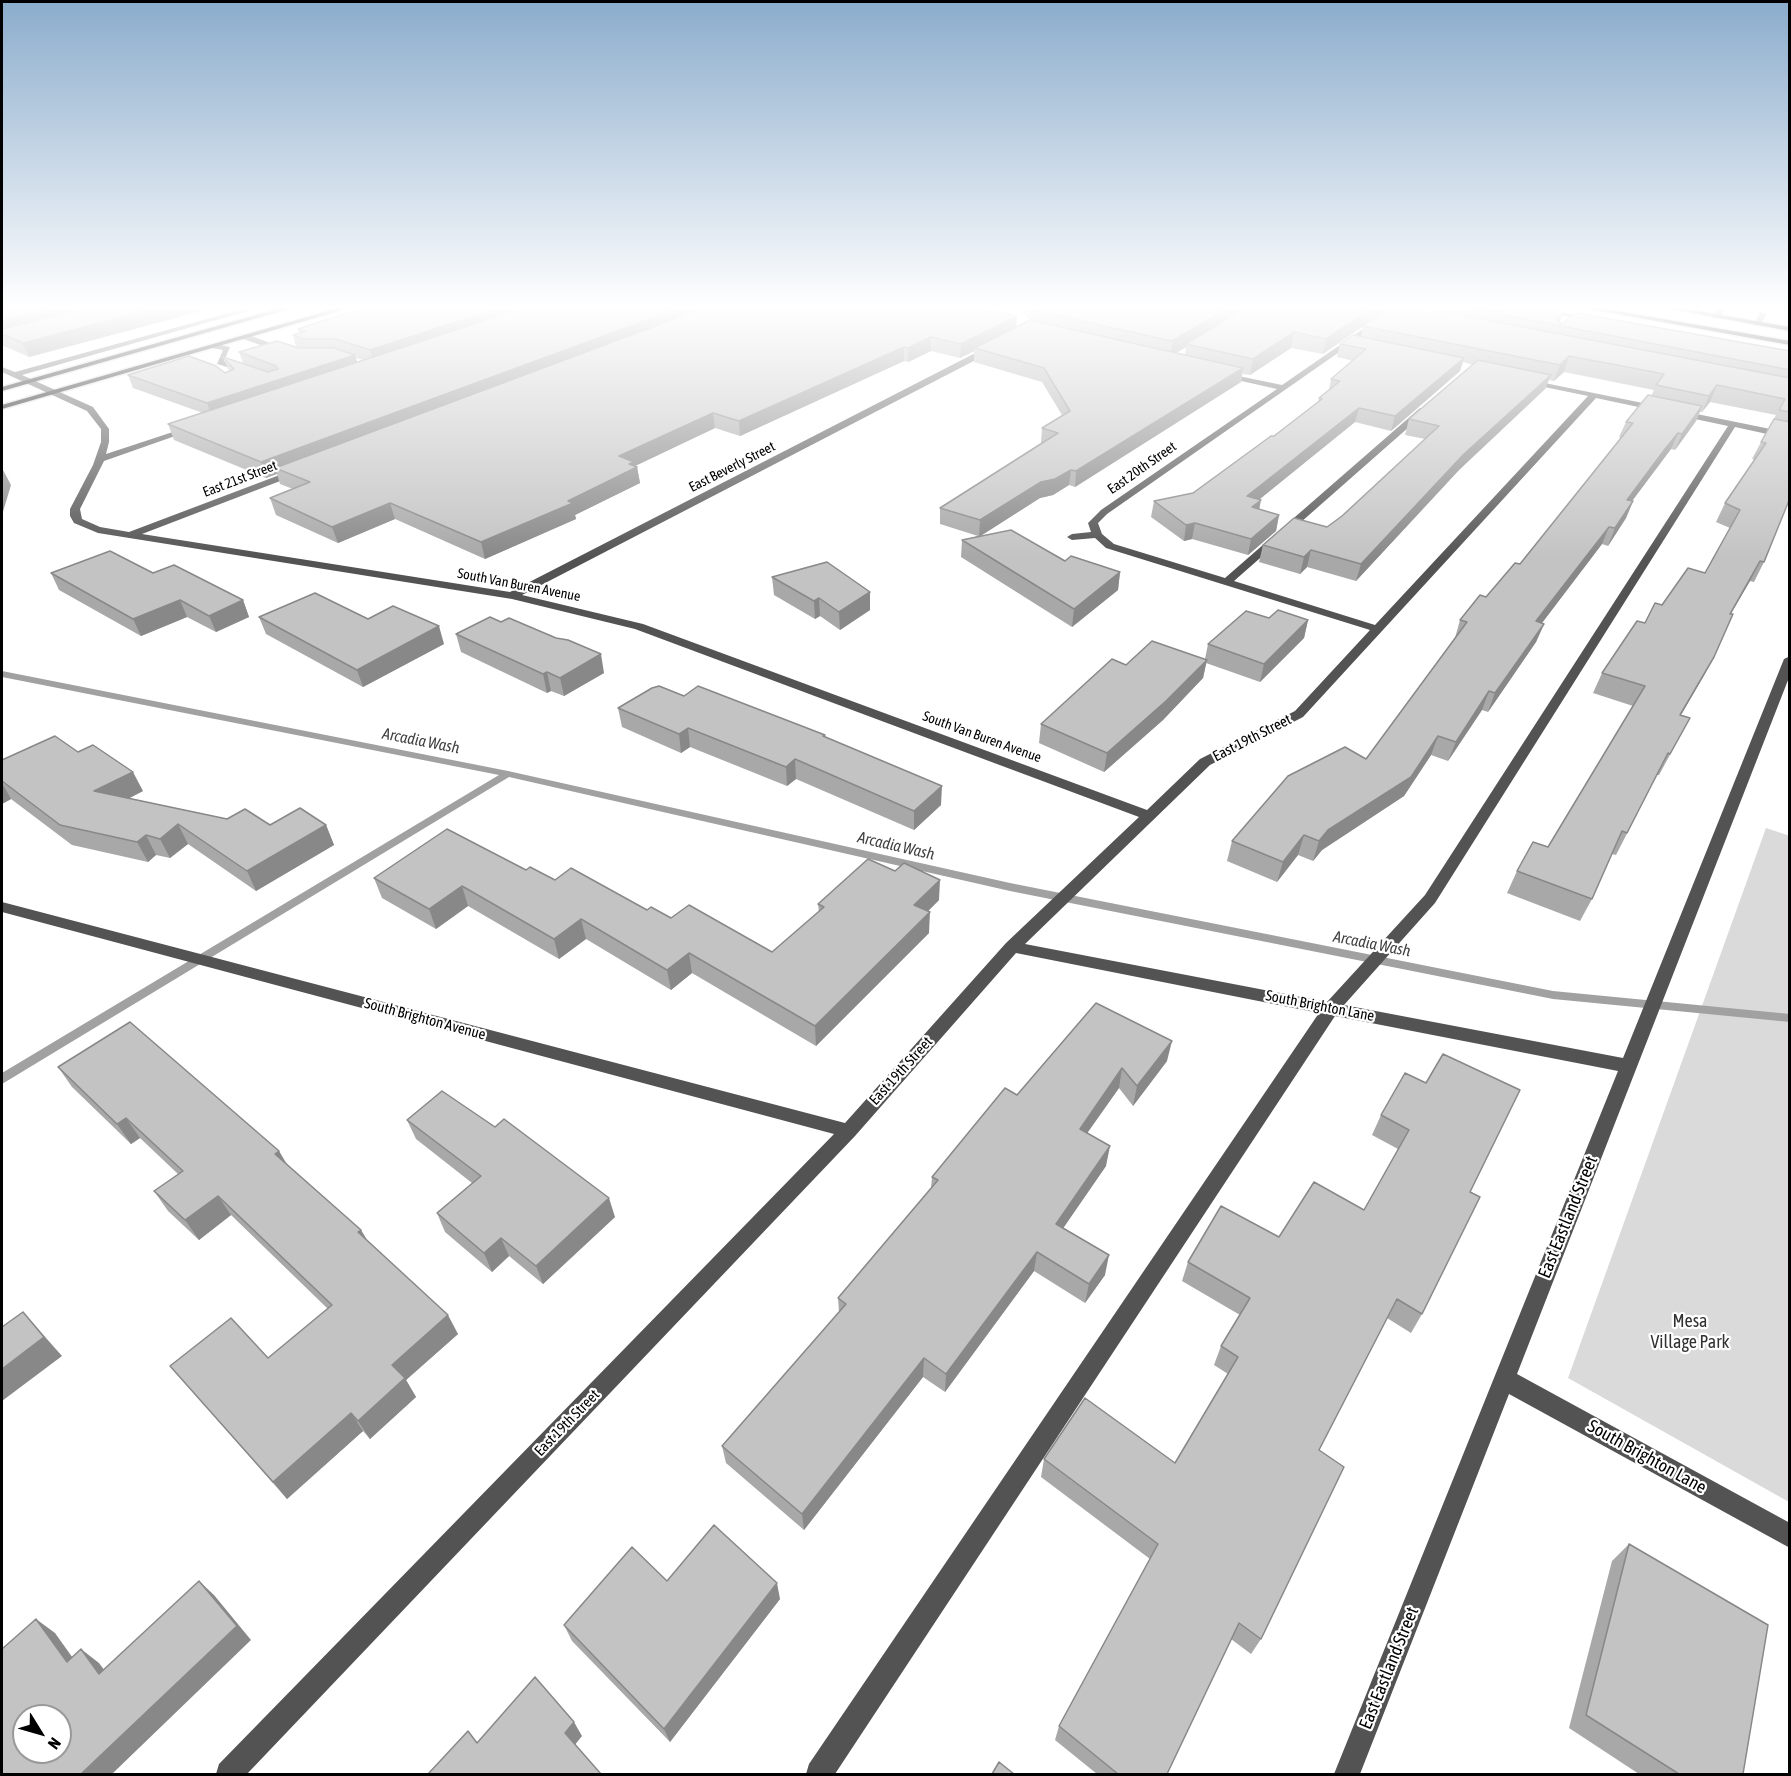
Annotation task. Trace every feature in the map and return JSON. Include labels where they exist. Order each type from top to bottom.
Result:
[{"type":"main road","points":[[2,407],[55,392]]},
{"type":"street","name":"South Van Buren Avenue","points":[[55,392],[90,409],[100,420],[106,435],[100,459],[75,509],[78,521],[98,530],[512,596],[639,626],[1147,815]]},
{"type":"street","name":"East Beverly Street","points":[[512,596],[907,392]]},
{"type":"street","name":"East 20th Street","points":[[1097,535],[1093,524],[1104,512],[1274,392]]},
{"type":"street","points":[[1580,392],[1790,436]]},
{"type":"street","name":"East 19th Street","points":[[229,1774],[849,1131],[1012,947],[1147,815],[1205,762],[1299,714],[1594,395]]},
{"type":"street","points":[[1226,583],[1436,399]]},
{"type":"street","points":[[100,459],[206,424]]},
{"type":"street","points":[[819,1774],[1330,1008],[1430,899],[1733,424]]},
{"type":"street","name":"East 21st Street","points":[[133,534],[312,466]]},
{"type":"street","points":[[1072,537],[1097,535],[1110,546],[1378,629]]},
{"type":"street","name":"East Eastland Street","points":[[1347,1774],[1790,659]]},
{"type":"street","name":"South Brighton Avenue","points":[[2,908],[849,1131]]},
{"type":"street","name":"South Brighton Lane","points":[[1012,947],[1628,1066]]},
{"type":"street","name":"South Brighton Lane","points":[[1504,1379],[1790,1536]]},
{"type":"green space","name":"Mesa Village Park","points":[[1766,828],[1790,836],[1789,1502],[1568,1378]]},
{"type":"building","points":[[176,392],[241,392],[207,403]]},
{"type":"building","points":[[266,392],[452,392],[261,462],[168,424]]},
{"type":"building","points":[[479,392],[804,392],[739,421],[713,413],[619,456],[634,462],[629,464],[637,467],[568,501],[573,503],[481,542],[390,503],[332,527],[270,498],[310,482],[275,468]]},
{"type":"building","points":[[1058,392],[1204,392],[1076,471],[1071,470],[1055,479],[1041,482],[980,520],[940,508],[1058,433],[1042,428],[1070,411]]},
{"type":"building","points":[[1327,392],[1424,392],[1395,416],[1359,408],[1247,496],[1261,500],[1252,507],[1279,515],[1251,539],[1195,523],[1186,525],[1154,501],[1193,493],[1274,436],[1322,399],[1319,398]]},
{"type":"building","points":[[1441,392],[1532,392],[1464,454],[1361,564],[1311,550],[1304,557],[1263,545],[1294,518],[1327,527],[1342,516],[1439,426],[1409,419]]},
{"type":"building","points":[[1689,392],[1712,392],[1709,396]]},
{"type":"building","points":[[1750,392],[1790,392],[1790,412],[1779,410],[1785,399]]},
{"type":"building","points":[[1648,395],[1702,406],[1682,434],[1678,433],[1665,449],[1627,500],[1633,501],[1615,528],[1609,527],[1536,621],[1544,624],[1495,693],[1489,691],[1456,742],[1438,736],[1411,777],[1328,830],[1319,841],[1304,835],[1283,862],[1232,841],[1288,776],[1345,747],[1366,759],[1467,622],[1460,620],[1480,595],[1486,597],[1515,563],[1520,564],[1633,423],[1626,422]]},
{"type":"building","points":[[1774,419],[1790,422],[1790,498],[1764,562],[1760,561],[1730,614],[1733,614],[1714,657],[1680,715],[1690,718],[1670,754],[1668,753],[1627,833],[1622,831],[1592,899],[1517,871],[1533,842],[1548,847],[1645,686],[1602,673],[1637,621],[1645,623],[1655,603],[1662,605],[1688,568],[1705,573],[1740,510],[1725,503],[1766,443],[1761,442]]},
{"type":"building","points":[[1011,530],[1065,561],[1071,556],[1120,572],[1074,609],[962,540]]},
{"type":"building","points":[[110,551],[153,573],[174,565],[243,600],[209,616],[180,600],[133,619],[51,573]]},
{"type":"building","points":[[827,562],[870,592],[839,612],[819,598],[814,601],[772,577]]},
{"type":"building","points":[[315,593],[368,619],[393,606],[439,626],[357,670],[259,617]]},
{"type":"building","points":[[1278,610],[1308,620],[1264,664],[1208,644],[1246,611],[1269,618]]},
{"type":"building","points":[[490,617],[501,622],[509,618],[601,654],[560,678],[547,672],[543,674],[456,634]]},
{"type":"building","points":[[1152,641],[1207,660],[1166,701],[1107,753],[1041,724],[1112,659],[1126,665]]},
{"type":"building","points":[[659,686],[684,696],[698,686],[825,735],[823,736],[942,786],[914,811],[795,759],[786,767],[688,728],[679,734],[618,708]]},
{"type":"building","points":[[55,736],[78,752],[93,745],[133,772],[94,791],[227,819],[245,809],[270,825],[300,808],[326,825],[247,871],[178,824],[160,839],[146,835],[137,842],[60,825],[2,781],[2,760]]},
{"type":"building","points":[[447,829],[526,870],[530,867],[555,880],[571,868],[647,910],[651,907],[671,918],[689,905],[772,952],[824,907],[818,904],[868,859],[895,871],[904,863],[940,880],[914,905],[930,912],[815,1026],[689,953],[667,970],[581,919],[554,939],[462,886],[429,909],[374,878]]},
{"type":"building","points":[[1096,1003],[1172,1041],[1137,1086],[1122,1068],[1080,1129],[1110,1146],[1056,1224],[1109,1255],[1089,1284],[1037,1252],[946,1374],[924,1358],[802,1514],[722,1446],[846,1304],[838,1298],[938,1180],[932,1177],[1005,1088],[1017,1095]]},
{"type":"building","points":[[130,1022],[279,1151],[275,1154],[361,1230],[358,1232],[448,1315],[392,1365],[405,1378],[358,1421],[351,1413],[273,1482],[170,1366],[231,1318],[268,1358],[332,1305],[218,1196],[185,1220],[154,1191],[183,1171],[126,1118],[117,1124],[58,1067]]},
{"type":"building","points":[[1443,1054],[1520,1090],[1470,1192],[1480,1197],[1422,1314],[1397,1299],[1319,1450],[1344,1467],[1261,1639],[1239,1623],[1167,1774],[1118,1774],[1059,1726],[1158,1544],[1044,1459],[1085,1398],[1175,1463],[1238,1357],[1221,1346],[1250,1298],[1188,1262],[1221,1206],[1279,1237],[1314,1182],[1364,1210],[1409,1130],[1381,1115],[1405,1073],[1426,1083]]},
{"type":"building","points":[[442,1091],[495,1127],[504,1119],[609,1198],[536,1266],[501,1238],[484,1253],[437,1213],[481,1176],[407,1120]]},
{"type":"building","points":[[23,1312],[44,1337],[2,1369],[2,1327]]},
{"type":"building","points":[[714,1525],[777,1583],[664,1729],[564,1625],[632,1547],[667,1581]]},
{"type":"building","points":[[1629,1544],[1768,1625],[1743,1774],[1679,1774],[1586,1715]]},
{"type":"building","points":[[199,1581],[237,1626],[81,1774],[2,1774],[2,1649],[36,1619],[67,1662],[81,1649],[99,1674]]},
{"type":"building","points":[[535,1677],[574,1722],[565,1733],[601,1774],[428,1774],[468,1731],[477,1743]]},
{"type":"building","points":[[999,1762],[1014,1774],[992,1774]]},
{"type":"waterway","name":"Arcadia Wash","points":[[2,674],[508,774]]},
{"type":"waterway","points":[[2,1079],[508,774]]},
{"type":"waterway","name":"Arcadia Wash","points":[[508,774],[1010,887],[1553,995],[1790,1018]]}]
